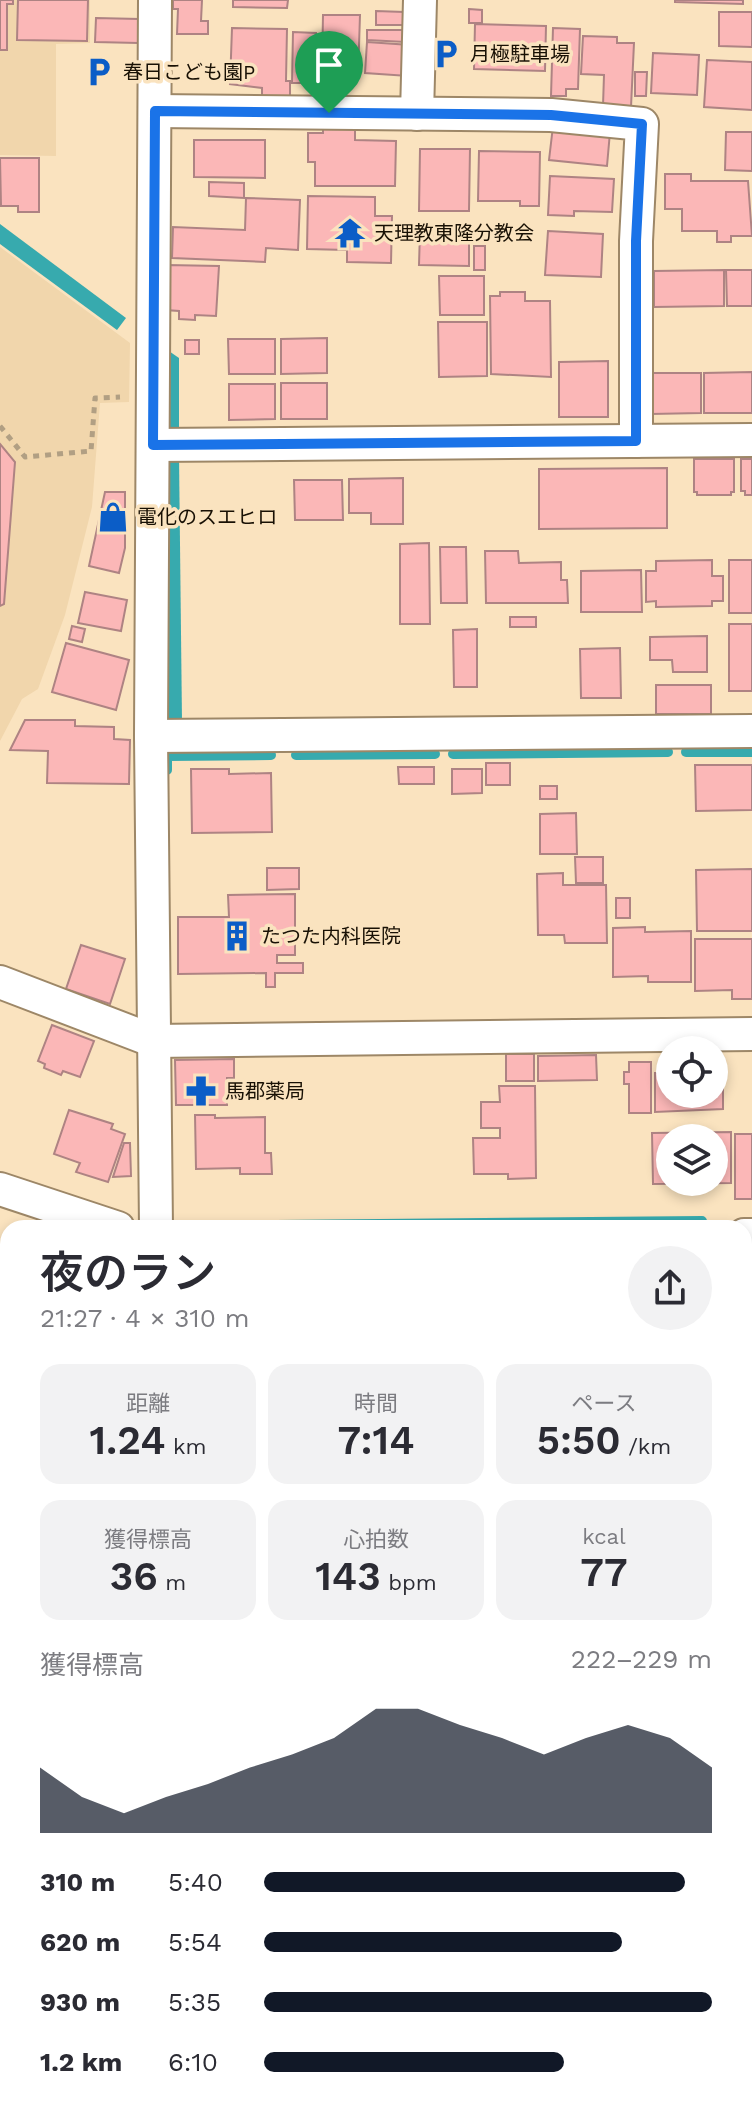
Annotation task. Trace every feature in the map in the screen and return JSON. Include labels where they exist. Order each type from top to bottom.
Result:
[{"type":"street","points":[[155,0],[151,736],[156,1220]]},
{"type":"street","points":[[417,114],[420,0]]},
{"type":"street","points":[[155,111],[551,115],[642,124],[636,241],[636,441]]},
{"type":"street","points":[[153,445],[752,440]]},
{"type":"street","points":[[151,736],[752,731]]},
{"type":"street","points":[[0,982],[154,1041],[752,1034]]},
{"type":"street","points":[[0,1189],[94,1220]]},
{"type":"path","points":[[0,426],[25,457],[91,451],[95,398],[129,397]]},
{"type":"shaded area","points":[[0,0],[90,0],[90,43],[56,44],[56,156],[0,155]]},
{"type":"shaded area","points":[[0,247],[130,343],[129,402],[100,403],[92,507],[65,615],[38,689],[22,699],[0,741]]},
{"type":"water","points":[[0,224],[126,318],[117,330],[0,244]]},
{"type":"water","points":[[163,347],[179,358],[179,434],[164,434]]},
{"type":"water","points":[[164,455],[179,455],[182,722],[166,723]]},
{"type":"building","points":[[0,0],[13,0],[13,4],[7,4],[7,50],[0,50]]},
{"type":"building","points":[[18,0],[88,0],[87,41],[17,40]]},
{"type":"building","points":[[173,0],[202,0],[201,21],[208,21],[208,34],[177,34],[178,9],[173,9]]},
{"type":"building","points":[[233,0],[288,0],[287,8],[233,7]]},
{"type":"building","points":[[743,0],[743,4],[675,2]]},
{"type":"building","points":[[469,9],[482,10],[482,23],[469,23]]},
{"type":"building","points":[[376,11],[404,12],[404,25],[376,25]]},
{"type":"building","points":[[719,12],[752,12],[752,47],[719,46]]},
{"type":"building","points":[[323,15],[360,15],[358,77],[340,77],[340,72],[322,71]]},
{"type":"building","points":[[96,18],[139,19],[138,43],[95,42]]},
{"type":"building","points":[[475,24],[546,26],[545,71],[474,69]]},
{"type":"building","points":[[232,28],[287,29],[286,81],[290,81],[290,97],[262,96],[262,88],[230,84]]},
{"type":"building","points":[[553,28],[580,29],[578,89],[566,89],[566,96],[551,96]]},
{"type":"building","points":[[367,30],[405,30],[405,42],[367,40]]},
{"type":"building","points":[[293,32],[316,33],[315,83],[292,83]]},
{"type":"building","points":[[583,36],[617,37],[617,43],[634,43],[631,107],[603,106],[604,75],[581,74]]},
{"type":"building","points":[[367,42],[410,45],[408,76],[365,73]]},
{"type":"building","points":[[653,53],[699,55],[697,95],[651,93]]},
{"type":"building","points":[[707,60],[752,62],[752,110],[704,107]]},
{"type":"building","points":[[635,72],[647,72],[646,96],[635,96]]},
{"type":"building","points":[[323,124],[355,124],[355,140],[396,141],[395,186],[315,186],[315,162],[308,162],[308,133],[323,133]]},
{"type":"building","points":[[553,126],[610,132],[607,166],[549,160]]},
{"type":"building","points":[[726,132],[752,132],[752,171],[725,170]]},
{"type":"building","points":[[194,140],[265,140],[265,178],[194,177]]},
{"type":"building","points":[[420,149],[470,149],[469,211],[419,211]]},
{"type":"building","points":[[479,151],[540,152],[539,206],[520,206],[520,201],[478,201]]},
{"type":"building","points":[[0,158],[39,158],[39,212],[18,212],[18,206],[1,206]]},
{"type":"building","points":[[665,174],[691,174],[691,181],[748,181],[752,236],[731,236],[731,242],[717,242],[717,231],[682,231],[682,209],[665,209]]},
{"type":"building","points":[[550,176],[614,179],[612,212],[574,211],[574,216],[548,215]]},
{"type":"building","points":[[209,182],[244,183],[244,198],[209,196]]},
{"type":"building","name":"天理教東隆分教会","points":[[308,196],[375,197],[375,216],[392,216],[391,263],[347,262],[347,250],[307,249]]},
{"type":"building","points":[[246,198],[300,200],[298,250],[266,248],[265,262],[172,258],[173,227],[245,230]]},
{"type":"building","points":[[420,231],[469,232],[469,266],[419,265]]},
{"type":"building","points":[[548,231],[603,234],[601,277],[545,275]]},
{"type":"building","points":[[474,246],[485,246],[485,270],[474,270]]},
{"type":"building","points":[[167,265],[219,266],[216,316],[195,315],[195,320],[179,319],[179,311],[165,310]]},
{"type":"building","points":[[724,270],[724,306],[654,307],[654,271]]},
{"type":"building","points":[[726,270],[752,270],[752,306],[727,306]]},
{"type":"building","points":[[439,276],[484,276],[484,315],[440,315]]},
{"type":"building","points":[[500,292],[525,292],[525,301],[550,301],[551,377],[491,374],[490,296],[500,296]]},
{"type":"building","points":[[438,322],[487,322],[487,376],[439,377]]},
{"type":"building","points":[[327,338],[327,373],[281,374],[281,339]]},
{"type":"building","points":[[228,339],[275,339],[275,374],[229,374]]},
{"type":"building","points":[[185,340],[199,340],[199,354],[185,354]]},
{"type":"building","points":[[608,361],[608,417],[559,417],[559,362]]},
{"type":"building","points":[[752,372],[752,413],[704,413],[704,373]]},
{"type":"building","points":[[651,373],[701,373],[701,413],[651,414]]},
{"type":"building","points":[[281,383],[327,383],[327,419],[281,419]]},
{"type":"building","points":[[229,384],[275,384],[275,419],[229,420]]},
{"type":"building","points":[[0,444],[15,462],[4,604],[0,606]]},
{"type":"building","points":[[694,459],[734,459],[734,492],[731,495],[697,495],[694,492]]},
{"type":"building","points":[[741,459],[752,459],[752,495],[741,491]]},
{"type":"building","points":[[667,468],[667,528],[539,529],[539,469]]},
{"type":"building","points":[[403,478],[403,524],[371,524],[371,513],[349,513],[349,479]]},
{"type":"building","points":[[294,480],[342,480],[343,520],[295,520]]},
{"type":"building","name":"電化のスエヒロ","points":[[105,492],[125,492],[125,548],[119,573],[89,566]]},
{"type":"building","points":[[429,543],[430,624],[400,624],[400,544]]},
{"type":"building","points":[[440,547],[466,547],[467,603],[441,603]]},
{"type":"building","points":[[485,551],[518,551],[519,563],[561,562],[561,580],[567,580],[568,603],[486,603]]},
{"type":"building","points":[[712,560],[712,576],[723,576],[723,601],[712,601],[712,606],[656,607],[656,601],[646,602],[646,571],[656,571],[656,561]]},
{"type":"building","points":[[729,560],[752,560],[752,613],[729,613]]},
{"type":"building","points":[[641,570],[642,612],[581,612],[581,571]]},
{"type":"building","points":[[85,592],[127,600],[121,631],[78,623]]},
{"type":"building","points":[[510,617],[536,617],[536,627],[510,627]]},
{"type":"building","points":[[729,624],[752,624],[752,691],[729,691]]},
{"type":"building","points":[[72,626],[85,629],[82,642],[69,639]]},
{"type":"building","points":[[477,629],[477,687],[454,687],[453,630]]},
{"type":"building","points":[[707,636],[707,672],[673,672],[672,660],[650,660],[650,637]]},
{"type":"building","points":[[66,643],[129,660],[116,710],[52,692]]},
{"type":"building","points":[[620,648],[621,698],[581,698],[580,649]]},
{"type":"building","points":[[656,685],[711,685],[711,714],[656,714]]},
{"type":"building","points":[[25,720],[75,720],[75,726],[114,727],[114,739],[130,740],[129,784],[47,783],[48,751],[10,750]]},
{"type":"building","points":[[486,763],[510,763],[510,785],[486,785]]},
{"type":"building","points":[[695,765],[752,765],[752,810],[696,811]]},
{"type":"building","points":[[398,767],[434,767],[434,784],[399,784]]},
{"type":"building","points":[[191,769],[229,769],[229,774],[271,773],[272,832],[192,833]]},
{"type":"building","points":[[452,769],[482,769],[482,793],[452,794]]},
{"type":"building","points":[[540,786],[557,786],[557,799],[540,799]]},
{"type":"building","points":[[576,813],[577,854],[540,854],[540,814]]},
{"type":"building","points":[[575,857],[603,857],[603,883],[576,883]]},
{"type":"building","points":[[267,868],[299,868],[299,889],[267,890]]},
{"type":"building","points":[[752,869],[752,931],[697,931],[696,870]]},
{"type":"building","points":[[563,873],[563,885],[606,885],[607,943],[565,943],[564,935],[538,935],[537,874]]},
{"type":"building","name":"たつた内科医院","points":[[295,894],[295,955],[277,955],[277,963],[303,963],[303,973],[275,973],[275,987],[266,987],[266,973],[178,974],[178,917],[229,917],[228,895]]},
{"type":"building","points":[[616,898],[630,898],[630,918],[616,918]]},
{"type":"building","points":[[645,927],[645,932],[691,931],[691,982],[648,982],[648,976],[613,977],[613,928]]},
{"type":"building","points":[[695,939],[752,939],[752,999],[732,999],[732,990],[695,991]]},
{"type":"building","points":[[81,945],[125,959],[110,1004],[66,989]]},
{"type":"building","points":[[52,1025],[94,1041],[80,1077],[63,1071],[61,1075],[44,1068],[45,1064],[38,1061]]},
{"type":"building","points":[[506,1054],[534,1054],[534,1081],[506,1081]]},
{"type":"building","points":[[596,1055],[597,1080],[538,1081],[538,1056]]},
{"type":"building","name":"馬郡薬局","points":[[234,1059],[234,1078],[227,1078],[227,1105],[176,1105],[175,1060]]},
{"type":"building","points":[[629,1062],[651,1062],[651,1113],[629,1113],[629,1084],[624,1084],[624,1072],[629,1072]]},
{"type":"building","points":[[655,1073],[656,1108],[723,1109],[655,1112]]},
{"type":"building","points":[[499,1086],[535,1086],[536,1178],[508,1179],[508,1174],[474,1174],[473,1138],[500,1138],[500,1128],[481,1128],[481,1102],[500,1102]]},
{"type":"building","points":[[69,1110],[113,1124],[111,1129],[125,1134],[108,1182],[76,1172],[80,1163],[54,1154]]},
{"type":"building","points":[[195,1115],[215,1115],[215,1118],[265,1117],[265,1153],[271,1153],[272,1174],[240,1174],[240,1168],[196,1169]]},
{"type":"building","points":[[728,1132],[731,1132],[731,1183],[728,1183]]},
{"type":"building","points":[[652,1133],[656,1133],[656,1184],[653,1184]]},
{"type":"building","points":[[735,1134],[752,1134],[752,1199],[735,1199]]},
{"type":"building","points":[[124,1143],[130,1143],[131,1176],[113,1177]]},
{"type":"waterway","points":[[453,754],[668,752]]},
{"type":"waterway","points":[[686,752],[752,752]]},
{"type":"waterway","points":[[296,755],[435,754]]},
{"type":"waterway","points":[[167,770],[167,756],[271,755]]},
{"type":"place","name":"月極駐車場","points":[[446,54]]},
{"type":"place","name":"春日こども園P","points":[[99,72]]},
{"type":"place","name":"天理教東隆分教会","points":[[350,233]]},
{"type":"place","name":"電化のスエヒロ","points":[[113,517]]},
{"type":"place","name":"たつた内科医院","points":[[237,936]]},
{"type":"place","name":"馬郡薬局","points":[[201,1091]]},
{"type":"route","points":[[155,111],[329,113],[551,115],[642,124],[636,241],[636,441],[153,445],[155,111]]}]
